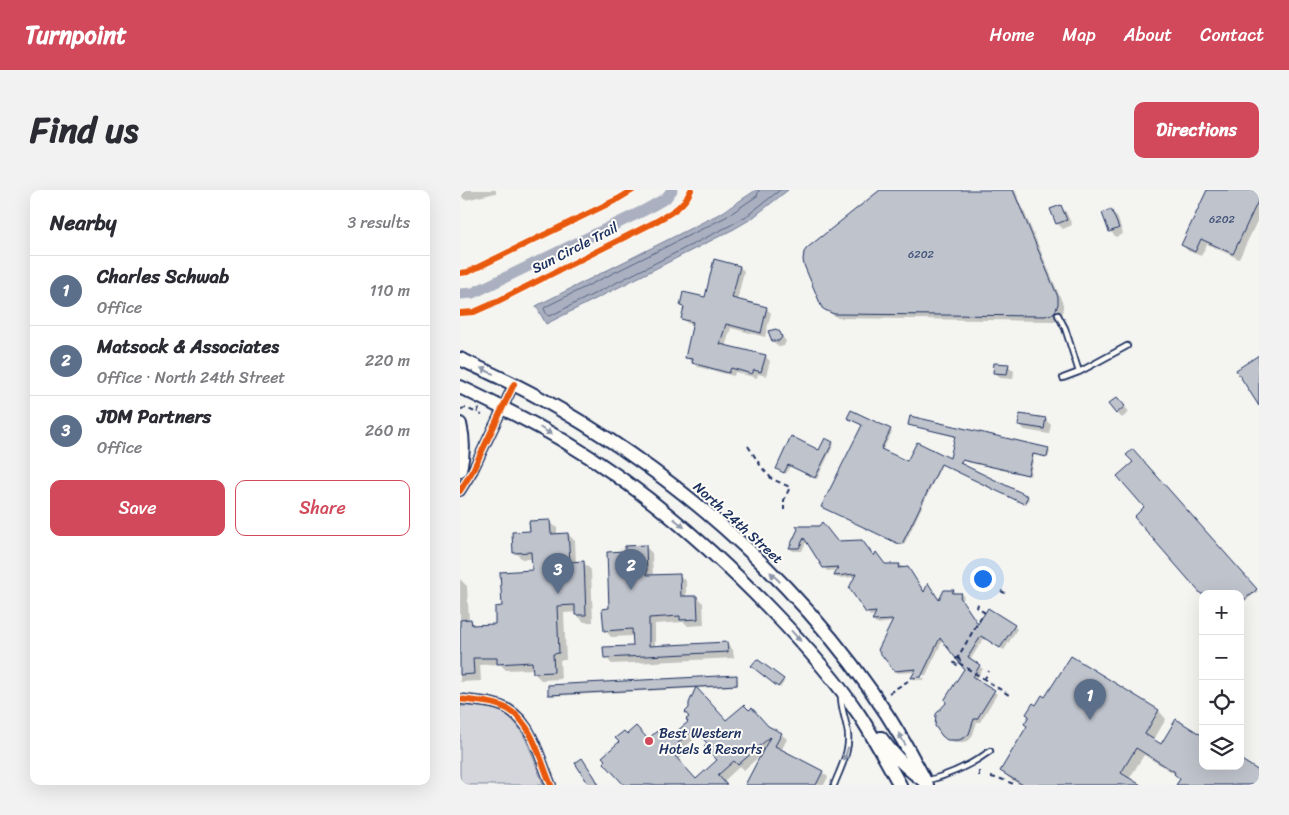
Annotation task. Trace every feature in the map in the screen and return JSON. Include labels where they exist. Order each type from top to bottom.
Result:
[{"type":"main road","name":"North 24th Street","points":[[460,359],[514,384],[586,425],[658,475],[708,514],[765,566],[824,630],[863,678],[896,728],[925,784]]},
{"type":"main road","points":[[460,387],[503,407],[565,442],[648,498],[676,521],[728,566],[787,627],[864,716],[897,759],[925,784]]},
{"type":"main road","points":[[460,424],[463,434],[460,470]]},
{"type":"main road","points":[[852,704],[900,785]]},
{"type":"street","points":[[460,492],[514,384]]},
{"type":"street","points":[[460,699],[496,704],[505,707],[518,716],[532,737],[551,785]]},
{"type":"lane","points":[[1058,316],[1065,328],[1079,372]]},
{"type":"lane","points":[[1062,378],[1079,372],[1127,346]]},
{"type":"lane","points":[[834,785],[845,758],[849,740],[840,700],[841,690]]},
{"type":"lane","points":[[925,784],[959,770],[990,752]]},
{"type":"path","points":[[477,413],[480,407]]},
{"type":"path","points":[[461,409],[466,408],[482,415]]},
{"type":"path","points":[[748,446],[762,468],[772,479],[790,488],[784,500],[784,510]]},
{"type":"path","points":[[987,584],[991,586]]},
{"type":"path","points":[[1001,591],[1005,593]]},
{"type":"path","points":[[980,600],[977,608],[984,612],[958,657],[952,662],[956,665],[958,663],[1010,695]]},
{"type":"path","points":[[958,657],[960,661],[958,663]]},
{"type":"path","points":[[984,680],[990,671]]},
{"type":"path","points":[[889,693],[908,681]]},
{"type":"path","points":[[979,769],[979,776]]},
{"type":"path","points":[[979,773],[983,776]]},
{"type":"path","points":[[991,777],[1016,785]]},
{"type":"shaded area","points":[[460,706],[491,708],[503,712],[512,720],[526,739],[544,785],[460,785]]},
{"type":"water","points":[[756,190],[788,190],[751,219],[734,229],[546,324],[536,306],[723,212]]},
{"type":"building","points":[[880,190],[1013,190],[1058,297],[1056,310],[1052,314],[1045,316],[834,314],[822,308],[804,265],[804,252]]},
{"type":"building","points":[[1207,190],[1259,190],[1259,199],[1233,254],[1201,239],[1195,252],[1181,245]]},
{"type":"building","points":[[1061,205],[1067,220],[1056,224],[1050,209]]},
{"type":"building","points":[[1111,209],[1119,228],[1109,232],[1102,213]]},
{"type":"building","points":[[714,259],[740,266],[732,298],[767,307],[761,333],[726,324],[720,344],[766,355],[761,372],[754,370],[752,374],[731,368],[729,373],[692,363],[693,359],[685,358],[693,322],[681,319],[684,307],[680,306],[683,292],[705,297]]},
{"type":"building","points":[[776,329],[782,337],[779,341],[772,341],[768,331]]},
{"type":"building","points":[[1259,355],[1259,406],[1236,370]]},
{"type":"building","points":[[994,363],[1009,364],[1007,374],[993,373]]},
{"type":"building","points":[[1117,397],[1125,406],[1116,414],[1108,404]]},
{"type":"building","points":[[851,410],[891,429],[881,449],[907,461],[917,442],[950,458],[955,436],[908,425],[910,416],[1049,448],[1047,457],[1033,454],[1028,475],[962,460],[960,463],[1028,496],[1024,504],[941,464],[902,544],[899,544],[821,507],[862,425],[847,418]]},
{"type":"building","points":[[1020,414],[1046,418],[1044,429],[1018,425]]},
{"type":"building","points":[[791,436],[819,450],[825,438],[833,442],[815,478],[788,465],[784,473],[776,469]]},
{"type":"building","points":[[1133,449],[1257,589],[1250,596],[1244,600],[1244,590],[1199,590],[1199,592],[1134,517],[1144,507],[1117,476],[1133,462],[1126,455]]},
{"type":"building","points":[[550,520],[551,534],[568,533],[570,562],[584,561],[586,615],[575,615],[575,605],[557,606],[559,653],[553,654],[554,672],[533,673],[532,662],[497,664],[497,658],[473,658],[474,674],[460,675],[460,620],[471,619],[472,625],[495,624],[495,607],[502,606],[500,572],[532,570],[531,552],[513,553],[512,532],[530,531],[529,521]]},
{"type":"building","points":[[822,522],[837,541],[862,540],[874,556],[876,552],[885,564],[900,564],[898,568],[908,567],[924,592],[928,583],[939,600],[944,590],[954,590],[952,593],[962,593],[960,597],[978,624],[988,608],[1015,625],[1000,648],[981,636],[968,657],[980,665],[973,677],[995,690],[977,719],[974,719],[969,734],[964,738],[947,740],[935,726],[936,714],[946,703],[945,699],[964,669],[940,638],[921,677],[911,678],[916,669],[894,671],[878,650],[893,620],[872,621],[876,612],[866,613],[849,588],[856,574],[834,576],[838,567],[823,568],[804,538],[799,548],[789,548],[798,529],[796,526],[819,526]]},
{"type":"building","points":[[646,545],[647,575],[680,574],[681,596],[697,596],[698,619],[680,620],[680,616],[649,618],[649,646],[727,642],[728,652],[604,658],[603,647],[633,646],[632,629],[604,631],[602,609],[609,608],[607,552],[625,551],[625,546]]},
{"type":"building","points":[[1071,656],[1159,710],[1145,734],[1161,744],[1176,719],[1199,733],[1199,770],[1244,770],[1244,762],[1259,771],[1259,785],[1176,785],[1180,779],[1174,774],[1175,772],[1136,748],[1121,773],[1141,785],[1023,785],[1000,771],[1027,726],[1024,724],[1029,716],[1026,714],[1033,703],[1036,705],[1042,695],[1045,697]]},
{"type":"building","points":[[757,659],[784,679],[778,687],[751,666]]},
{"type":"building","points":[[737,675],[737,685],[548,695],[548,685]]},
{"type":"building","name":"Best Western Hotels & Resorts","points":[[696,687],[726,720],[744,705],[749,710],[752,708],[768,726],[782,733],[775,746],[823,771],[816,785],[745,785],[770,737],[738,765],[734,761],[718,775],[727,785],[624,785],[603,762],[605,760],[602,757],[619,742],[615,738],[624,731],[627,734],[636,726],[648,739],[657,731],[662,736],[667,731],[671,736],[688,722],[686,719],[689,717],[685,712],[689,708],[689,703]],"holes":[[[694,729],[707,743],[704,746],[717,760],[696,779],[675,756],[677,755],[675,752],[681,747],[678,743]]]},
{"type":"building","points":[[582,758],[599,785],[589,785],[575,763]]},
{"type":"waterway","points":[[460,294],[473,293],[645,210],[666,198],[672,190]]},
{"type":"cycle path","points":[[460,273],[468,272],[633,190]]},
{"type":"cycle path","name":"Sun Circle Trail","points":[[460,313],[474,312],[492,304],[653,223],[680,206],[691,190]]},
{"type":"cycle path","points":[[460,491],[473,470],[514,384]]},
{"type":"cycle path","points":[[460,699],[495,704],[518,716],[532,737],[551,785]]},
{"type":"place","name":"Matsock & Associates","points":[[631,590]]},
{"type":"place","name":"JDM Partners","points":[[558,594]]},
{"type":"place","name":"Charles Schwab","points":[[1090,720]]},
{"type":"place","name":"Best Western Hotels & Resorts","points":[[649,741]]}]
